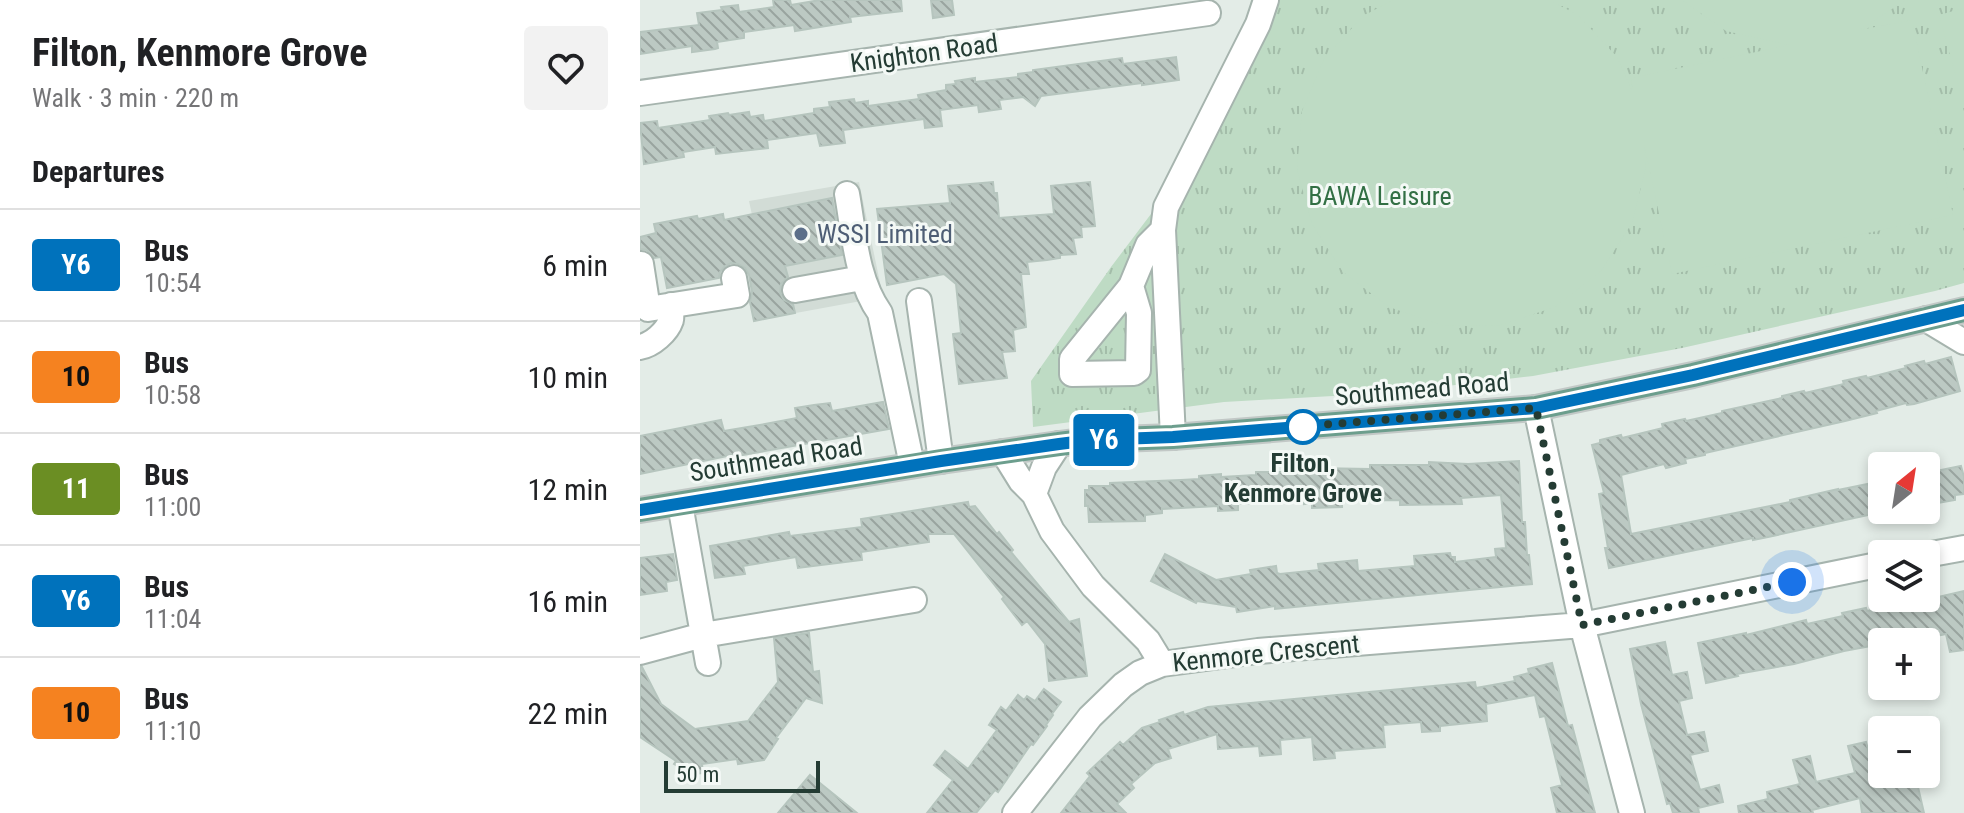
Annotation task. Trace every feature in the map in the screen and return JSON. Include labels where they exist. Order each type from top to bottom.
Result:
[{"type":"main road","name":"Southmead Road","points":[[640,510],[912,465],[1091,440],[1173,437],[1536,408],[1693,375],[1964,310]]},
{"type":"street","points":[[1173,437],[1163,230],[1166,207],[1258,24],[1266,0]]},
{"type":"street","name":"Knighton Road","points":[[640,93],[1208,13]]},
{"type":"street","points":[[847,194],[862,278],[880,313],[912,465]]},
{"type":"street","points":[[1131,286],[1148,245],[1163,230]]},
{"type":"street","points":[[641,264],[648,309],[737,295],[734,278]]},
{"type":"street","points":[[795,290],[862,278]]},
{"type":"street","points":[[919,301],[941,461]]},
{"type":"street","points":[[640,347],[648,346],[665,330],[672,318],[671,305]]},
{"type":"street","points":[[1926,319],[1964,342]]},
{"type":"street","points":[[1536,408],[1582,625],[1632,813]]},
{"type":"street","points":[[1034,494],[1044,467],[1059,444]]},
{"type":"street","points":[[1003,452],[1021,481],[1034,494],[1052,531],[1093,586],[1148,641],[1162,664]]},
{"type":"street","points":[[680,504],[708,663]]},
{"type":"street","points":[[1940,552],[1964,548]]},
{"type":"street","name":"Kenmore Crescent","points":[[1015,813],[1090,717],[1123,685],[1140,673],[1162,664],[1258,651],[1582,625],[1868,567]]},
{"type":"street","points":[[640,652],[703,635],[914,600]]},
{"type":"shaded area","points":[[859,182],[883,297],[774,317],[749,201]]},
{"type":"green space","name":"BAWA Leisure","points":[[1251,0],[1964,0],[1964,283],[1682,348],[1533,376],[1387,393],[1224,402],[1033,427],[1031,381],[1157,206],[1250,9]]},
{"type":"green space","points":[[1393,0],[1549,0],[1578,15],[1617,57],[1633,93],[1631,78],[1789,45],[1726,31],[1682,0],[1906,0],[1859,30],[1912,20],[1953,215],[1672,274],[1644,144],[1646,167],[1632,223],[1601,271],[1555,307],[1501,325],[1444,326],[1389,307],[1343,272],[1312,224],[1297,169],[1302,111],[1324,59],[1363,16]]},
{"type":"green space","points":[[1964,8],[1964,105],[1939,15]]},
{"type":"building","points":[[773,0],[790,0],[791,5],[820,0],[901,0],[902,11],[850,17],[851,22],[795,31],[794,25],[744,32],[744,38],[717,42],[718,48],[715,49],[692,52],[692,46],[640,54],[640,32],[699,25],[697,13],[722,10],[721,7],[738,5],[739,12],[774,7]]},
{"type":"building","points":[[931,0],[952,0],[954,15],[933,18]]},
{"type":"building","points":[[1176,57],[1179,80],[1041,96],[1035,106],[1023,97],[999,100],[1001,109],[979,112],[978,105],[940,110],[942,126],[925,128],[924,119],[843,130],[845,143],[820,146],[817,133],[767,140],[768,148],[716,154],[715,147],[683,152],[684,157],[644,164],[640,123],[657,121],[658,128],[710,120],[709,116],[749,112],[750,117],[763,115],[764,121],[814,113],[814,109],[830,107],[829,102],[854,99],[855,103],[868,101],[868,106],[919,99],[918,95],[946,90],[946,85],[956,84],[955,81],[1018,77],[1018,74],[1033,70],[1122,58],[1123,64]]},
{"type":"building","points":[[993,182],[999,218],[1054,214],[1051,186],[1090,182],[1095,226],[1081,227],[1082,237],[1073,238],[1076,254],[1027,262],[1029,274],[1021,274],[1026,327],[1013,330],[1015,351],[1002,352],[1007,378],[959,384],[953,334],[961,333],[956,284],[944,274],[887,285],[877,209],[950,203],[948,186]]},
{"type":"building","points":[[832,198],[842,255],[785,266],[788,277],[781,284],[780,293],[784,300],[793,304],[795,313],[754,321],[749,275],[738,264],[725,266],[719,278],[667,288],[661,257],[654,258],[647,250],[640,249],[640,237],[656,233],[654,224],[723,214],[724,220]]},
{"type":"building","points":[[1951,357],[1960,391],[1705,453],[1685,459],[1686,463],[1666,468],[1664,464],[1621,475],[1631,534],[1868,484],[1868,515],[1609,568],[1599,494],[1604,493],[1592,445],[1600,443],[1600,440],[1663,428],[1662,424],[1844,384],[1843,381],[1867,378],[1924,361],[1925,364]]},
{"type":"building","points":[[883,402],[889,429],[737,454],[640,474],[640,436],[721,420],[724,431],[797,418],[795,408],[830,403],[832,411]]},
{"type":"building","points":[[1519,461],[1522,522],[1525,522],[1532,584],[1237,612],[1236,607],[1196,603],[1151,581],[1165,554],[1216,580],[1276,566],[1280,574],[1319,570],[1318,564],[1357,560],[1358,571],[1415,566],[1414,556],[1450,553],[1451,557],[1455,557],[1455,562],[1496,557],[1495,549],[1506,548],[1501,495],[1461,498],[1462,504],[1400,505],[1400,500],[1342,501],[1342,507],[1312,508],[1312,503],[1304,504],[1304,500],[1238,504],[1238,510],[1218,511],[1218,506],[1162,509],[1162,513],[1145,515],[1145,521],[1089,522],[1088,506],[1085,506],[1085,490],[1089,490],[1089,486],[1110,486],[1110,483],[1199,479],[1199,476],[1221,474],[1221,477],[1256,475],[1256,472],[1296,472],[1313,468],[1370,469],[1370,465]]},
{"type":"building","points":[[1961,466],[1964,494],[1955,495],[1955,500],[1940,503],[1940,470]]},
{"type":"building","points":[[968,502],[969,507],[975,506],[997,534],[999,532],[1013,550],[1011,552],[1069,622],[1079,619],[1087,676],[1049,681],[1045,644],[1027,621],[1022,625],[954,534],[928,534],[929,542],[861,552],[862,560],[798,568],[796,557],[743,566],[745,574],[715,578],[710,546],[789,532],[790,536],[862,527],[861,519]]},
{"type":"building","points":[[673,554],[677,580],[666,582],[667,591],[640,595],[640,558]]},
{"type":"building","points":[[1964,591],[1964,650],[1950,652],[1946,634],[1940,635],[1940,628],[1868,628],[1868,647],[1706,683],[1698,643],[1806,620],[1807,624],[1866,608],[1868,612],[1940,612],[1940,597]]},
{"type":"building","points":[[809,633],[813,672],[819,671],[822,703],[806,698],[776,738],[764,760],[738,764],[737,759],[702,764],[703,773],[691,774],[640,737],[640,667],[661,704],[695,729],[748,721],[778,682],[774,638]]},
{"type":"building","points":[[1665,642],[1672,675],[1687,672],[1692,698],[1679,701],[1687,735],[1704,732],[1708,751],[1690,755],[1700,790],[1719,785],[1723,802],[1698,808],[1699,813],[1673,813],[1670,803],[1667,804],[1630,649]]},
{"type":"building","points":[[1552,663],[1595,813],[1557,813],[1551,788],[1562,785],[1545,716],[1540,717],[1535,695],[1486,704],[1487,721],[1440,726],[1440,731],[1422,732],[1421,722],[1383,725],[1385,747],[1334,751],[1335,758],[1314,760],[1312,737],[1280,740],[1281,754],[1260,756],[1259,746],[1218,749],[1217,734],[1168,749],[1171,758],[1155,763],[1131,784],[1134,788],[1117,804],[1126,813],[1061,813],[1090,776],[1087,773],[1120,742],[1123,745],[1142,728],[1183,712],[1184,715],[1208,707],[1475,682],[1476,688],[1515,681],[1514,677],[1529,673],[1528,669]]},
{"type":"building","points":[[1044,689],[1061,702],[998,792],[995,790],[976,813],[927,813],[953,780],[934,765],[945,751],[968,769],[997,730],[989,725],[1001,707],[1006,711],[1018,695],[1024,700],[1027,696],[1035,701]]},
{"type":"building","points":[[1866,742],[1868,788],[1918,788],[1924,813],[1862,813],[1860,798],[1812,810],[1813,813],[1739,813],[1738,806],[1768,799],[1767,792],[1800,784],[1793,760],[1810,756],[1816,782],[1855,773],[1848,746]]},
{"type":"building","points":[[810,775],[857,813],[778,813]]},
{"type":"bus line","name":"Y6","points":[[640,510],[1091,440],[1173,437],[1536,408],[1693,375],[1964,310]]},
{"type":"place","name":"WSSI Limited","points":[[801,234]]},
{"type":"place","name":"Filton, Kenmore Grove","points":[[1303,427]]},
{"type":"route","points":[[1303,427],[1294,427],[1536,408],[1582,625],[1792,582]]}]
